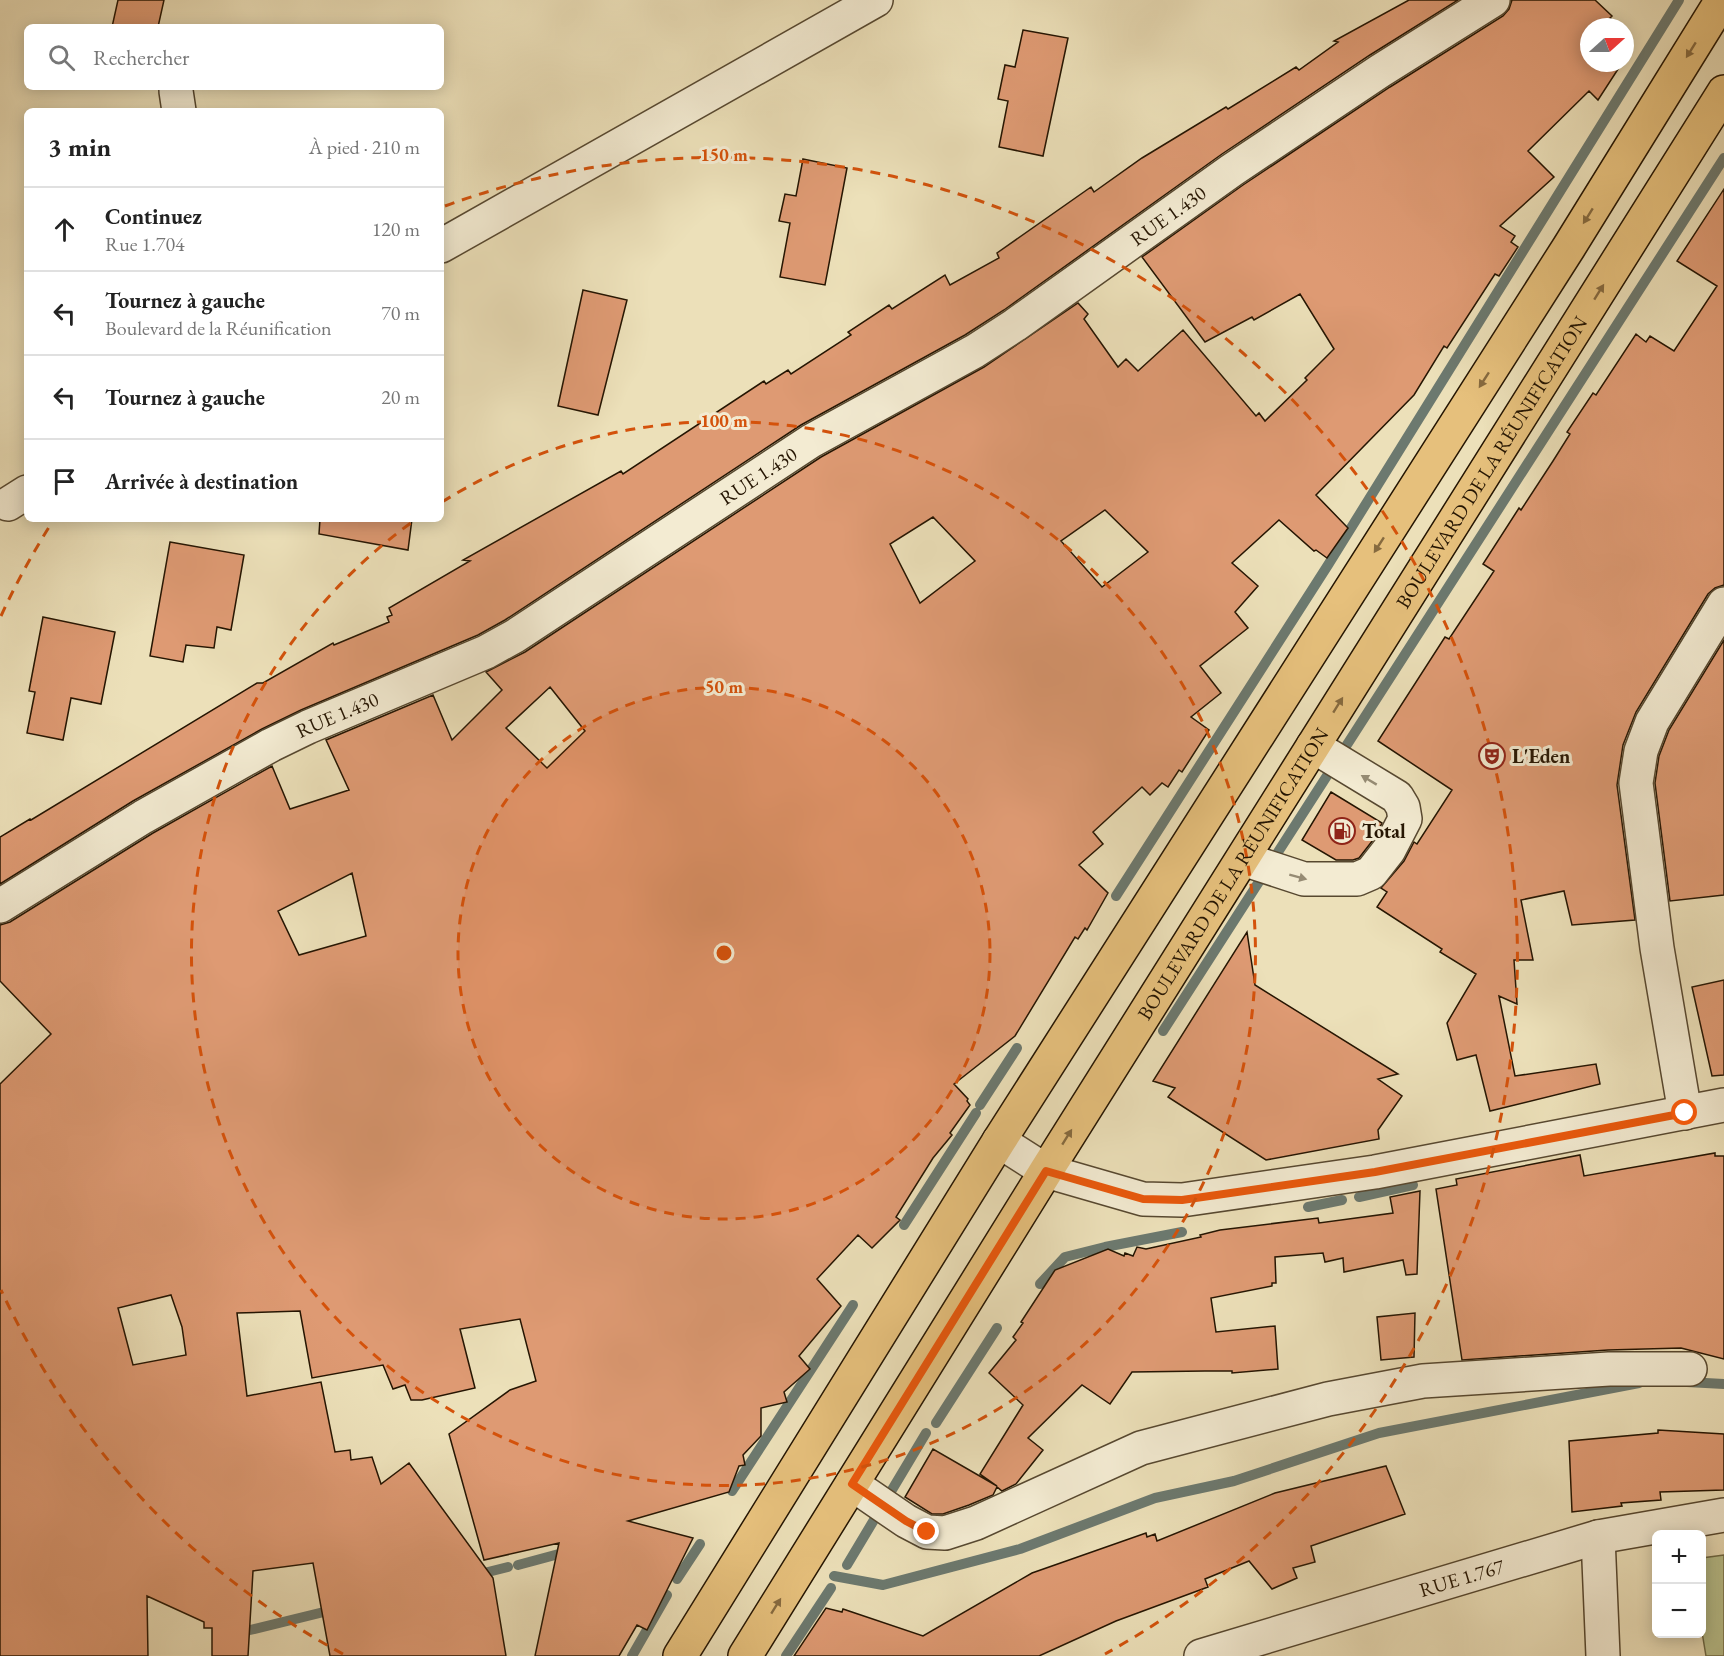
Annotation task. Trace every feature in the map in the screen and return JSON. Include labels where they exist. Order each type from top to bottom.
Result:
[{"type":"main road","points":[[680,1656],[999,1141],[1569,247],[1722,0]]},
{"type":"main road","name":"BOULEVARD DE LA RÉUNIFICATION","points":[[745,1656],[1046,1171],[1724,92]]},
{"type":"street","points":[[444,244],[876,0]]},
{"type":"street","name":"RUE 1.430","points":[[0,906],[143,817],[271,745],[308,727],[486,652],[515,636],[811,441],[975,351],[1015,325],[1232,170],[1380,71],[1493,0]]},
{"type":"street","points":[[1685,1113],[1657,948],[1636,783],[1641,751],[1652,722],[1724,604]]},
{"type":"street","points":[[1243,859],[1304,879],[1350,880],[1371,873],[1389,850],[1405,819],[1403,807],[1397,797],[1313,746]]},
{"type":"street","points":[[999,1141],[1046,1171],[1143,1199],[1182,1200],[1375,1172],[1724,1105]]},
{"type":"street","points":[[852,1484],[906,1521],[927,1532],[945,1533],[976,1522],[1142,1448],[1328,1399],[1424,1380],[1609,1369],[1690,1369]]},
{"type":"street","name":"RUE 1.767","points":[[1201,1656],[1598,1537],[1724,1515]]},
{"type":"street","points":[[1598,1537],[1603,1656]]},
{"type":"green space","points":[[1724,1555],[1724,1656],[1706,1656],[1703,1638],[1706,1638],[1706,1557]]},
{"type":"building","points":[[118,0],[164,0],[159,24],[113,24]]},
{"type":"building","points":[[1409,0],[1458,0],[1370,55],[1222,154],[1004,310],[965,335],[801,425],[505,620],[478,635],[301,710],[262,729],[133,801],[0,884],[0,837],[257,683],[263,683],[333,643],[334,645],[389,622],[387,617],[392,615],[389,608],[470,561],[463,560],[621,471],[623,474],[764,381],[766,384],[788,370],[791,374],[851,335],[848,332],[889,305],[892,309],[945,275],[950,285],[999,258],[997,253],[1091,187],[1094,192],[1142,158],[1296,67],[1299,70],[1338,42],[1334,41]]},
{"type":"building","points":[[1512,0],[1595,0],[1612,16],[1610,18],[1580,18],[1580,72],[1616,72],[1598,100],[1589,91],[1528,151],[1554,177],[1500,226],[1515,236],[1511,242],[1518,247],[1499,276],[1495,274],[1447,348],[1444,346],[1414,395],[1316,495],[1348,528],[1327,558],[1316,550],[1314,551],[1279,520],[1232,563],[1258,586],[1235,612],[1248,628],[1200,666],[1221,693],[1191,717],[1209,730],[1182,772],[1179,770],[1168,787],[1162,783],[1150,795],[1142,787],[1093,832],[1103,844],[1079,865],[1108,893],[1087,930],[1085,928],[1078,939],[1075,937],[1015,1036],[954,1084],[968,1099],[970,1105],[896,1217],[900,1220],[872,1248],[858,1235],[817,1279],[841,1306],[799,1356],[810,1369],[784,1392],[787,1402],[761,1408],[761,1436],[743,1455],[745,1465],[739,1466],[729,1492],[628,1521],[693,1538],[647,1630],[637,1625],[619,1656],[535,1656],[559,1543],[484,1560],[449,1434],[510,1390],[536,1381],[520,1319],[460,1329],[475,1388],[422,1400],[411,1400],[405,1385],[393,1389],[383,1365],[312,1378],[300,1311],[237,1313],[247,1396],[321,1382],[335,1452],[350,1450],[351,1460],[372,1457],[381,1484],[409,1463],[493,1578],[506,1656],[330,1656],[313,1563],[253,1571],[248,1656],[212,1656],[212,1628],[204,1628],[204,1622],[147,1596],[148,1656],[0,1656],[0,1084],[51,1034],[0,981],[0,925],[10,922],[153,833],[272,766],[290,809],[349,790],[326,740],[433,695],[452,740],[502,690],[486,672],[525,652],[821,457],[984,367],[1078,303],[1088,314],[1084,319],[1118,367],[1126,359],[1138,371],[1183,330],[1256,416],[1259,413],[1265,421],[1307,380],[1305,378],[1334,349],[1300,294],[1254,320],[1252,317],[1205,342],[1142,257],[1243,185],[1390,87],[1503,16]],"holes":[[[1105,510],[1148,552],[1102,587],[1061,541]],[[933,517],[975,561],[920,603],[890,544]],[[550,687],[585,731],[547,768],[506,728]],[[352,873],[366,936],[299,955],[278,911]],[[171,1295],[182,1327],[186,1355],[133,1365],[118,1308]]]},
{"type":"building","points":[[1023,30],[1068,38],[1043,156],[999,147],[1008,101],[998,99],[1005,65],[1015,67]]},
{"type":"building","points":[[803,159],[847,168],[825,285],[780,277],[790,223],[779,221],[785,194],[796,196]]},
{"type":"building","points":[[1724,189],[1724,585],[1708,594],[1636,712],[1623,745],[1617,785],[1635,920],[1572,925],[1564,891],[1521,900],[1533,960],[1514,960],[1517,1004],[1499,996],[1515,1076],[1596,1064],[1600,1084],[1490,1111],[1476,1055],[1457,1060],[1447,1023],[1476,974],[1440,952],[1442,949],[1377,907],[1387,892],[1381,888],[1404,861],[1414,842],[1417,844],[1452,790],[1378,741],[1445,637],[1449,639],[1494,571],[1483,564],[1553,461],[1570,434],[1567,432],[1593,393],[1596,395],[1636,334],[1646,342],[1650,336],[1674,351],[1717,286],[1677,261]]},
{"type":"building","points":[[583,290],[627,300],[598,415],[558,406]]},
{"type":"building","points":[[320,522],[412,522],[408,550],[319,534]]},
{"type":"building","points":[[170,542],[244,555],[231,630],[217,627],[214,648],[186,645],[183,662],[150,656]]},
{"type":"building","points":[[43,617],[115,632],[101,704],[71,698],[63,740],[27,733],[35,692],[29,691]]},
{"type":"building","points":[[1724,640],[1724,895],[1670,901],[1655,783],[1659,756],[1669,730]]},
{"type":"building","name":"Total","points":[[1331,792],[1382,823],[1373,840],[1359,858],[1336,860],[1302,840]]},
{"type":"building","points":[[1247,932],[1255,985],[1398,1074],[1378,1079],[1402,1096],[1378,1130],[1379,1139],[1266,1160],[1168,1097],[1175,1088],[1153,1081]]},
{"type":"building","points":[[1724,980],[1724,1075],[1712,1076],[1692,987]]},
{"type":"building","points":[[1715,1153],[1715,1156],[1724,1156],[1724,1359],[1681,1348],[1608,1350],[1462,1360],[1436,1189],[1457,1185],[1456,1179],[1580,1155],[1584,1176]]},
{"type":"building","points":[[1420,1191],[1417,1274],[1406,1275],[1403,1260],[1344,1272],[1343,1258],[1325,1262],[1323,1253],[1275,1257],[1276,1283],[1272,1283],[1272,1286],[1211,1298],[1216,1332],[1275,1326],[1278,1369],[1232,1373],[1232,1371],[1132,1372],[1110,1404],[1082,1385],[1028,1438],[1043,1450],[1016,1484],[1002,1491],[997,1487],[993,1495],[943,1514],[932,1514],[905,1497],[933,1449],[997,1486],[980,1474],[1023,1405],[989,1373],[1016,1340],[1013,1337],[1023,1323],[1021,1322],[1055,1270],[1108,1249],[1124,1256],[1125,1253],[1133,1256],[1137,1247],[1146,1249],[1201,1237],[1200,1235],[1220,1230],[1318,1218],[1319,1223],[1393,1213],[1390,1197]]},
{"type":"building","points":[[1415,1313],[1414,1357],[1381,1360],[1377,1317]]},
{"type":"building","points":[[1658,1430],[1724,1434],[1724,1490],[1660,1492],[1661,1500],[1621,1503],[1622,1506],[1572,1512],[1569,1441],[1658,1433]]},
{"type":"building","points":[[1386,1466],[1405,1514],[1311,1546],[1315,1562],[1293,1568],[1297,1578],[1272,1589],[1249,1561],[1205,1579],[1208,1587],[1116,1621],[1039,1656],[794,1656],[826,1608],[842,1612],[843,1609],[923,1636],[1032,1573],[1146,1533],[1147,1537],[1155,1534],[1157,1541],[1275,1493]]},
{"type":"waterway","points":[[1116,896],[1328,565],[1679,0]]},
{"type":"waterway","points":[[1163,1031],[1724,158]]},
{"type":"waterway","points":[[980,1105],[1017,1048]]},
{"type":"waterway","points":[[904,1225],[976,1113]]},
{"type":"waterway","points":[[1359,1197],[1413,1185]]},
{"type":"waterway","points":[[1308,1207],[1342,1200]]},
{"type":"waterway","points":[[1040,1284],[1065,1257],[1182,1232]]},
{"type":"waterway","points":[[732,1491],[853,1305]]},
{"type":"waterway","points":[[936,1423],[997,1328]]},
{"type":"waterway","points":[[1687,1382],[1724,1384]]},
{"type":"waterway","points":[[834,1576],[883,1585],[1020,1549],[1155,1498],[1234,1481],[1379,1433],[1639,1383]]},
{"type":"waterway","points":[[847,1565],[926,1433]]},
{"type":"waterway","points":[[677,1579],[700,1544]]},
{"type":"waterway","points":[[518,1565],[570,1551]]},
{"type":"waterway","points":[[476,1575],[508,1567]]},
{"type":"waterway","points":[[786,1656],[831,1588]]},
{"type":"waterway","points":[[632,1656],[667,1595]]},
{"type":"waterway","points":[[250,1630],[336,1609]]},
{"type":"place","name":"L'Eden","points":[[1492,756]]},
{"type":"place","name":"Total","points":[[1342,831]]},
{"type":"route","points":[[927,1532],[906,1521],[852,1484],[1046,1171],[1143,1199],[1182,1200],[1230,1195],[1375,1172],[1685,1113]]}]
